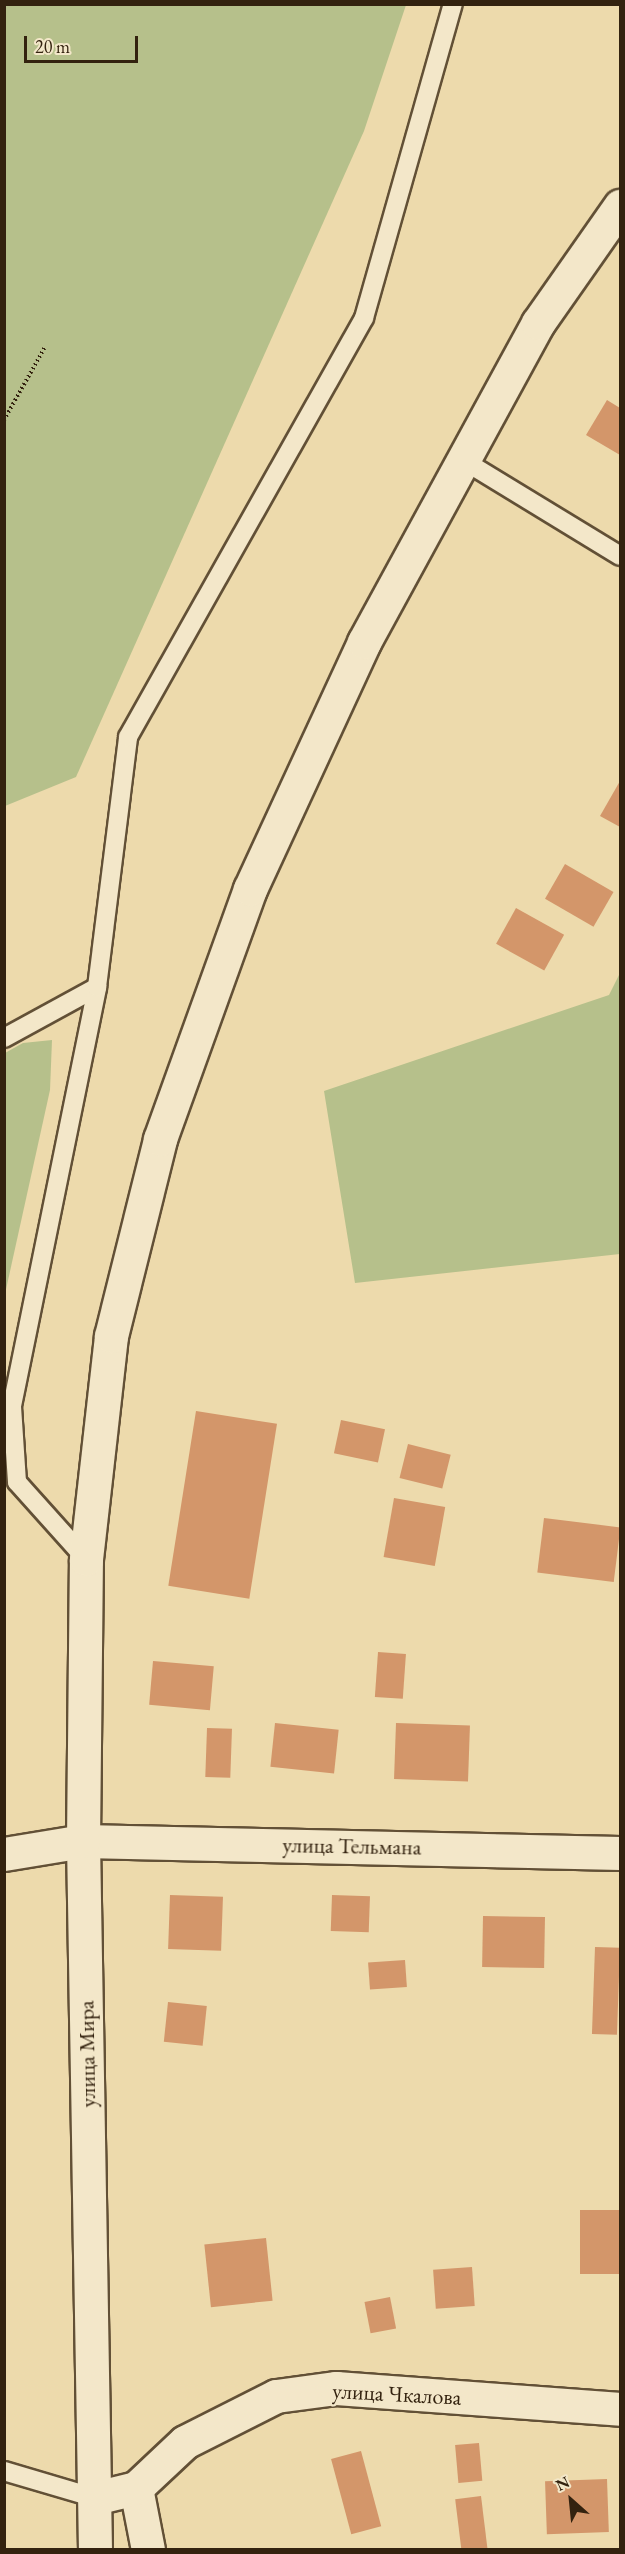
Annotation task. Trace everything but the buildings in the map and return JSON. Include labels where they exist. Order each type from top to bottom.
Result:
[{"type":"main road","name":"улица Мира","points":[[95,2550],[83,1841],[86,1559],[111,1336],[164,1129],[250,889],[364,642],[538,323],[621,206]]},
{"type":"main road","name":"улица Тельмана","points":[[4,1854],[83,1841],[621,1853]]},
{"type":"main road","name":"улица Чкалова","points":[[95,2498],[136,2488],[185,2442],[276,2396],[336,2388],[621,2409]]},
{"type":"main road","points":[[136,2488],[148,2550]]},
{"type":"lane","points":[[86,1559],[17,1482],[12,1406],[97,987],[128,737],[364,318],[453,4]]},
{"type":"lane","points":[[463,460],[621,556]]},
{"type":"lane","points":[[4,1038],[97,987]]},
{"type":"lane","points":[[4,2471],[95,2498]]},
{"type":"path","points":[[4,420],[45,347]]},
{"type":"green space","points":[[5,4],[406,5],[364,131],[76,777],[5,806]]},
{"type":"green space","points":[[620,973],[620,1254],[355,1283],[324,1091],[609,995]]},
{"type":"green space","points":[[52,1040],[50,1090],[5,1294],[5,1053],[23,1043]]}]
